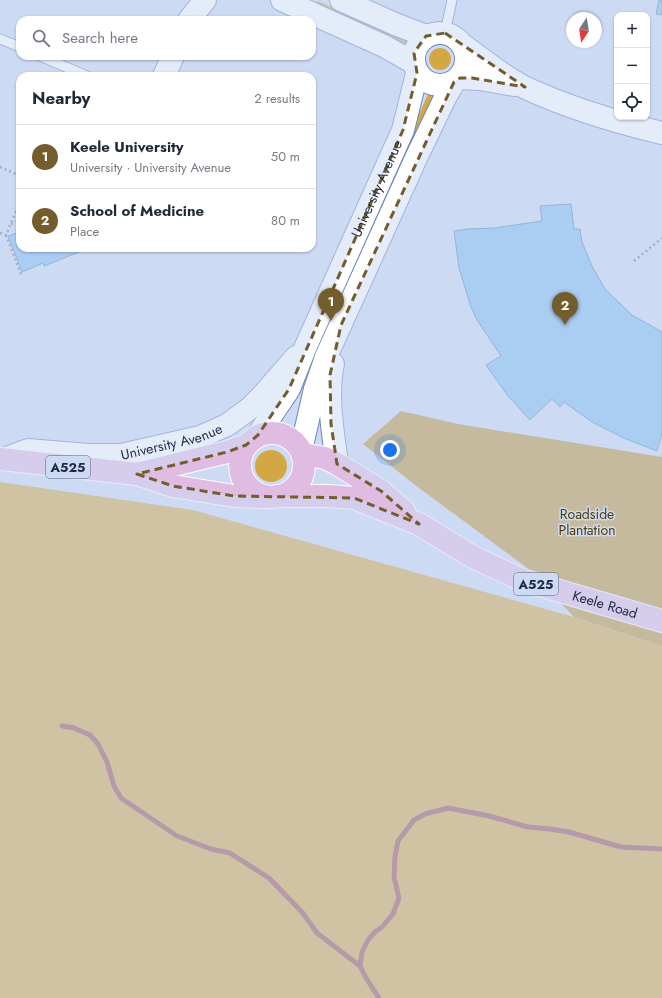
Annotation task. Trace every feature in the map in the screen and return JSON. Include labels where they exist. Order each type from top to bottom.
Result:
[{"type":"main road","points":[[265,433],[283,434],[292,440],[302,452],[304,468],[301,478],[295,487],[287,493],[272,497],[257,494],[250,488],[240,472],[239,462],[242,453],[252,440],[265,433]]},
{"type":"main road","name":"A525","points":[[137,474],[214,456],[252,440]]},
{"type":"main road","name":"A525","points":[[302,452],[325,458],[381,491],[419,524]]},
{"type":"main road","name":"A525","points":[[2,459],[137,474],[173,486],[234,496],[329,496],[354,498],[419,524]]},
{"type":"main road","name":"Keele Road","points":[[419,524],[473,557],[522,580],[662,621]]},
{"type":"street","points":[[190,13],[205,0]]},
{"type":"street","points":[[282,0],[384,46],[416,68],[424,81],[434,85],[444,86],[457,80],[480,79],[525,87]]},
{"type":"street","points":[[341,0],[395,24],[436,35],[456,38],[485,62],[525,87],[612,120],[662,133]]},
{"type":"street","points":[[416,68],[414,53],[419,43],[436,35]]},
{"type":"street","points":[[457,80],[464,72],[467,64],[467,55],[463,45]]},
{"type":"street","points":[[166,72],[171,60]]},
{"type":"street","name":"University Avenue","points":[[252,440],[289,389],[306,346],[403,130],[416,68]]},
{"type":"street","name":"University Avenue","points":[[302,452],[318,383],[326,357],[417,156],[444,100],[457,80]]},
{"type":"street","name":"University Avenue","points":[[337,464],[332,424],[330,375],[341,325]]},
{"type":"street","name":"University Avenue","points":[[2,459],[28,450],[88,455],[120,455],[200,437],[227,425],[250,409],[306,346]]},
{"type":"lane","points":[[436,35],[452,0]]},
{"type":"lane","points":[[0,39],[16,45]]},
{"type":"lane","points":[[49,60],[78,72]]},
{"type":"path","points":[[0,167],[16,174]]},
{"type":"path","points":[[16,212],[6,235],[22,277]]},
{"type":"path","points":[[11,225],[16,222]]},
{"type":"path","points":[[0,233],[6,235]]},
{"type":"path","points":[[634,261],[662,238]]},
{"type":"highlighted area","points":[[445,33],[525,87],[472,78],[460,78],[454,82],[341,325],[330,375],[331,424],[337,464],[381,491],[419,524],[354,498],[234,496],[173,486],[137,474],[227,452],[246,445],[258,435],[289,389],[403,130],[417,73],[414,53],[426,36]]},
{"type":"shaded area","points":[[318,1],[402,37],[410,38],[405,48],[316,5]]},
{"type":"shaded area","points":[[440,48],[444,49],[450,55],[450,63],[444,69],[440,70],[436,69],[430,63],[429,59],[430,55],[436,49]]},
{"type":"shaded area","points":[[428,94],[435,96],[395,184],[389,182]]},
{"type":"shaded area","points":[[268,450],[274,450],[283,454],[287,466],[283,478],[274,482],[268,482],[259,478],[255,469],[255,463],[259,454]]},
{"type":"shaded area","points":[[0,482],[193,510],[574,617],[662,646],[662,998],[0,998]]},
{"type":"green space","name":"Roadside Plantation","points":[[401,411],[458,424],[662,457],[662,646],[574,617],[526,567],[419,488],[363,444]]},
{"type":"building","points":[[659,0],[662,0],[662,15],[656,14]]},
{"type":"building","points":[[571,204],[574,229],[580,229],[582,242],[592,266],[605,289],[632,315],[662,332],[662,433],[657,451],[626,439],[592,422],[564,402],[560,407],[552,399],[530,420],[508,396],[486,365],[501,356],[477,320],[471,307],[459,268],[454,231],[494,228],[542,221],[540,206]]},
{"type":"building","points":[[16,233],[16,252],[79,252],[44,266],[43,263],[22,272],[8,236]]},
{"type":"waterway","points":[[62,726],[74,728],[90,735],[98,744],[107,762],[114,786],[121,798],[177,836],[211,849],[230,853],[269,878],[302,912],[317,933],[360,966],[379,998]]},
{"type":"waterway","points":[[360,966],[362,952],[368,940],[393,914],[399,898],[394,877],[395,856],[398,841],[414,820],[425,814],[448,808],[489,816],[528,827],[569,832],[621,847],[662,849]]},
{"type":"place","name":"Keele University","points":[[331,321]]},
{"type":"place","name":"School of Medicine","points":[[565,325]]}]
